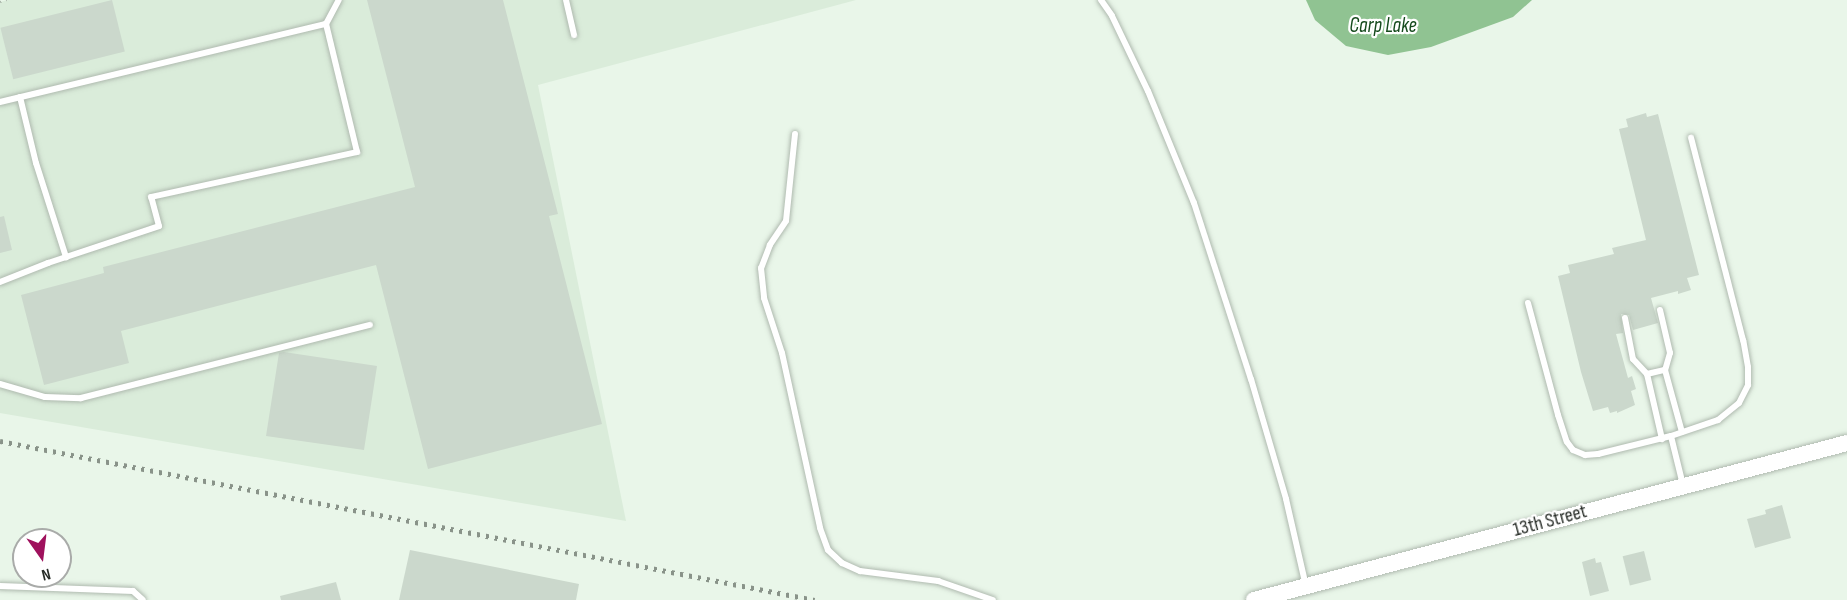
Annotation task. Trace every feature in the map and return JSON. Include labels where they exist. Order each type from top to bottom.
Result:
[{"type":"street","name":"13th Street","points":[[1254,600],[1847,444]]},
{"type":"lane","points":[[0,282],[159,226],[151,197],[357,152],[326,24],[339,0]]},
{"type":"lane","points":[[566,0],[574,35]]},
{"type":"lane","points":[[1101,0],[1112,16],[1148,91],[1194,202],[1251,379],[1286,499],[1306,586]]},
{"type":"lane","points":[[0,102],[326,24]]},
{"type":"lane","points":[[20,97],[36,163],[66,257]]},
{"type":"lane","points":[[795,134],[786,221],[770,245],[761,268],[764,298],[782,353],[820,528],[828,550],[842,563],[860,571],[938,581],[993,600]]},
{"type":"lane","points":[[1528,303],[1566,442],[1573,450],[1585,455],[1598,454],[1662,439],[1718,420],[1739,403],[1748,385],[1749,367],[1691,138]]},
{"type":"lane","points":[[1660,310],[1670,352],[1665,370],[1682,432]]},
{"type":"lane","points":[[1625,318],[1633,359],[1647,374],[1662,439]]},
{"type":"lane","points":[[0,384],[45,397],[81,399],[370,325]]},
{"type":"lane","points":[[1647,374],[1665,370]]},
{"type":"lane","points":[[1671,436],[1683,486]]},
{"type":"lane","points":[[0,586],[133,591],[143,600]]},
{"type":"path","points":[[0,2],[8,0]]},
{"type":"shaded area","points":[[8,0],[856,0],[538,85],[626,521],[0,413],[0,2]]},
{"type":"water","name":"Carp Lake","points":[[1306,0],[1532,0],[1513,17],[1431,47],[1388,55],[1346,46],[1315,20]]},
{"type":"building","points":[[112,0],[125,51],[13,79],[0,28]]},
{"type":"building","points":[[367,0],[503,0],[558,214],[549,216],[602,424],[428,469],[376,265],[121,331],[129,363],[44,385],[21,295],[104,273],[103,267],[415,187]]},
{"type":"building","points":[[1646,113],[1647,117],[1658,114],[1699,275],[1687,278],[1691,290],[1651,298],[1658,323],[1633,330],[1629,315],[1621,314],[1623,333],[1616,334],[1628,378],[1632,376],[1636,389],[1631,391],[1635,405],[1617,413],[1617,411],[1610,413],[1608,407],[1593,411],[1581,372],[1558,276],[1570,273],[1568,265],[1614,254],[1612,248],[1646,240],[1619,129],[1628,127],[1626,119]]},
{"type":"building","points":[[4,216],[12,250],[0,253],[0,217]]},
{"type":"building","points":[[279,353],[377,366],[364,450],[266,436]]},
{"type":"building","points":[[1782,505],[1791,538],[1755,548],[1747,519],[1766,514],[1765,510]]},
{"type":"building","points":[[410,550],[579,584],[576,600],[399,600]]},
{"type":"building","points":[[1644,551],[1651,580],[1630,585],[1623,556]]},
{"type":"building","points":[[1595,558],[1596,563],[1601,562],[1609,591],[1590,596],[1582,562]]},
{"type":"building","points":[[336,582],[341,600],[281,600],[280,596]]},
{"type":"railway","points":[[0,441],[815,600]]}]
